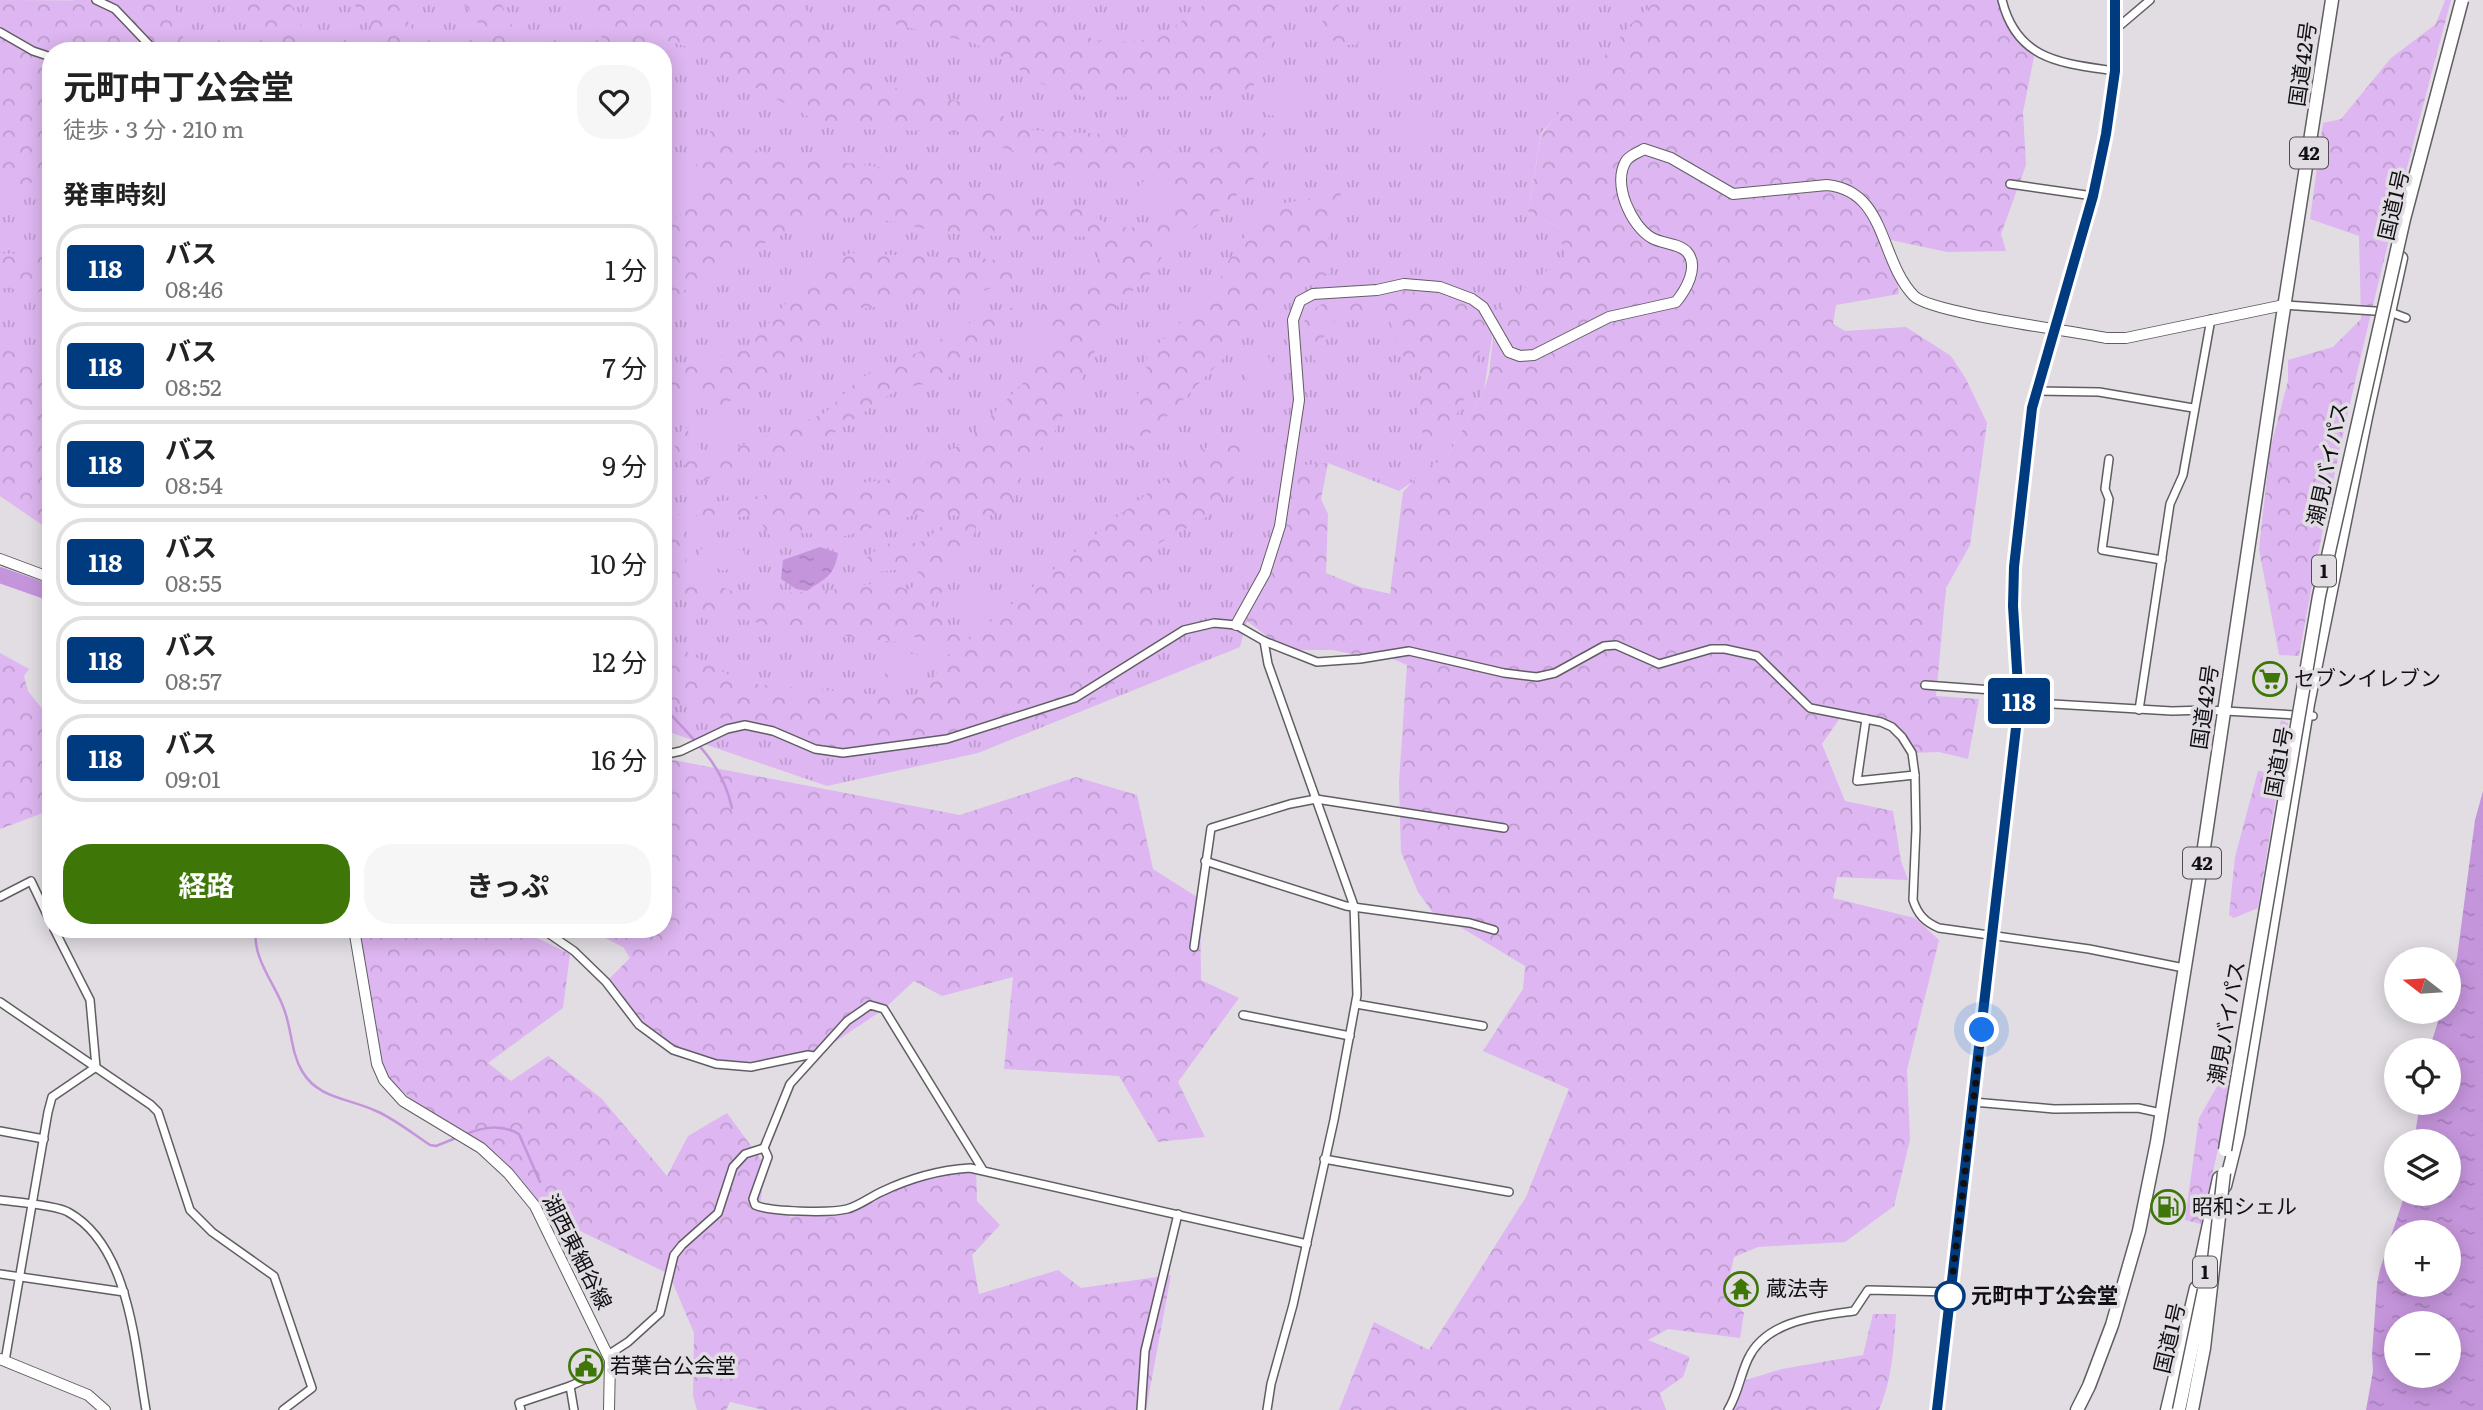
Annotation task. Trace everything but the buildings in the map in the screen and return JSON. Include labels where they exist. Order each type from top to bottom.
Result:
[{"type":"highway","name":"国道42号","points":[[2077,1410],[2112,1325],[2140,1231],[2184,968],[2332,0]]},
{"type":"highway","name":"国道1号","points":[[2173,1410],[2238,1134],[2336,560],[2414,200],[2464,0]]},
{"type":"highway","name":"潮見バイパス","points":[[2168,1410],[2225,1150],[2319,596],[2404,219],[2464,0]]},
{"type":"highway","name":"潮見バイパス","points":[[2179,1410],[2224,1172],[2225,1150]]},
{"type":"highway","points":[[2192,1410],[2204,1348],[2224,1172]]},
{"type":"street","points":[[96,0],[115,9],[146,42]]},
{"type":"street","points":[[2002,0],[2006,19],[2028,47],[2044,57],[2064,63],[2115,71]]},
{"type":"street","points":[[2116,27],[2150,0]]},
{"type":"street","points":[[1937,1410],[2019,697],[2013,606],[2014,567],[2036,391],[2093,196],[2106,134],[2115,71],[2115,3]]},
{"type":"street","points":[[0,32],[42,54]]},
{"type":"street","points":[[1236,625],[1265,572],[1280,526],[1299,400],[1293,320],[1300,301],[1313,294],[1377,290],[1404,284],[1440,287],[1472,299],[1483,307],[1509,352],[1520,356],[1534,355],[1609,317],[1676,303],[1685,291],[1690,274],[1692,265],[1688,253],[1653,239],[1638,228],[1628,212],[1622,186],[1625,162],[1644,149],[1671,158],[1733,194],[1795,187],[1842,187],[1858,196],[1869,208],[1895,265],[1916,298],[1942,309],[2106,338],[2126,338],[2284,305],[2390,312],[2406,318]]},
{"type":"street","points":[[2010,184],[2093,196]]},
{"type":"street","points":[[2139,709],[2170,504],[2183,475],[2211,319]]},
{"type":"street","points":[[2036,391],[2099,393],[2193,408]]},
{"type":"street","points":[[2109,459],[2105,489],[2109,499],[2102,550],[2162,560]]},
{"type":"street","points":[[0,559],[42,575]]},
{"type":"street","points":[[672,753],[727,729],[745,725],[773,731],[816,750],[843,753],[947,739],[1074,698],[1184,630],[1214,622],[1236,625],[1264,641],[1317,662],[1360,659],[1409,651],[1503,673],[1537,677],[1555,673],[1604,646],[1616,645],[1659,664],[1711,649],[1726,649],[1757,656],[1776,671],[1810,708],[1892,727],[1902,737],[1912,754],[1915,775],[1916,829],[1912,887],[1916,911],[1929,923],[1939,928],[1993,934],[2184,968]]},
{"type":"street","points":[[1264,641],[1268,664],[1354,906],[1356,1004],[1307,1244],[1271,1384],[1268,1410]]},
{"type":"street","points":[[1925,685],[2139,709],[2310,716]]},
{"type":"street","points":[[1866,719],[1857,781],[1915,775]]},
{"type":"street","points":[[1194,947],[1211,828],[1290,804],[1317,799],[1504,828]]},
{"type":"street","points":[[1205,861],[1346,906],[1470,923],[1494,930]]},
{"type":"street","points":[[0,897],[31,881],[42,904]]},
{"type":"street","points":[[59,938],[90,1000],[96,1067]]},
{"type":"street","name":"湖西東細谷線","points":[[356,938],[377,1064],[384,1080],[403,1101],[481,1148],[508,1172],[535,1206],[608,1355],[609,1410]]},
{"type":"street","points":[[555,938],[574,951],[606,982],[639,1025],[673,1050],[716,1064],[751,1066],[814,1056]]},
{"type":"street","points":[[0,1002],[151,1105],[158,1112],[190,1210],[212,1232],[274,1276],[312,1388],[284,1410]]},
{"type":"street","points":[[1356,1004],[1483,1027]]},
{"type":"street","points":[[983,1170],[884,1009],[870,1005],[863,1007],[790,1084],[764,1148],[768,1157],[753,1199],[755,1205],[769,1209],[846,1209],[926,1174],[947,1169],[983,1170],[1307,1244]]},
{"type":"street","points":[[1243,1015],[1350,1036]]},
{"type":"street","points":[[96,1067],[52,1097],[21,1278],[2,1360],[88,1395],[105,1410]]},
{"type":"street","points":[[1973,1101],[2054,1109],[2138,1108],[2161,1113]]},
{"type":"street","points":[[0,1131],[44,1139]]},
{"type":"street","points":[[608,1355],[628,1342],[660,1313],[674,1255],[718,1213],[733,1167],[745,1154],[764,1148]]},
{"type":"street","points":[[1324,1159],[1509,1192]]},
{"type":"street","points":[[0,1200],[66,1210],[80,1220],[101,1243],[114,1262],[124,1292],[146,1410]]},
{"type":"street","points":[[1141,1410],[1145,1351],[1178,1214]]},
{"type":"street","points":[[0,1274],[124,1292]]},
{"type":"street","points":[[1728,1410],[1734,1401],[1748,1357],[1761,1341],[1787,1324],[1854,1311],[1868,1290],[1950,1292]]},
{"type":"street","points":[[521,1410],[519,1403],[595,1375],[591,1358]]},
{"type":"street","points":[[570,1386],[574,1410]]},
{"type":"green space","points":[[0,0],[171,1],[182,21],[185,42],[42,42],[42,177],[23,187],[0,192]]},
{"type":"green space","points":[[73,0],[1665,0],[1541,133],[1528,213],[1558,227],[1569,259],[1496,311],[1484,390],[1447,458],[1399,491],[1328,463],[1312,516],[1247,621],[1240,647],[978,753],[827,786],[672,733],[672,42],[102,42]]},
{"type":"green space","points":[[234,0],[286,0],[294,9],[308,42],[269,42],[268,37]]},
{"type":"green space","points":[[351,0],[394,0],[420,42],[382,42]]},
{"type":"green space","points":[[458,0],[499,0],[520,42],[491,42],[467,7]]},
{"type":"green space","points":[[576,0],[798,0],[862,77],[908,92],[984,106],[1028,130],[1122,135],[1191,156],[1262,131],[1281,141],[1266,167],[1223,208],[1171,244],[1150,274],[1118,305],[1049,443],[1024,458],[1018,489],[1010,502],[983,520],[927,511],[846,536],[805,533],[770,536],[756,515],[695,522],[697,512],[706,503],[891,479],[946,454],[969,438],[1026,380],[1052,337],[1042,304],[1075,294],[1097,264],[1101,242],[1097,237],[976,235],[865,218],[833,219],[811,224],[766,242],[672,298],[672,219],[682,215],[695,202],[699,188],[695,170],[711,130],[758,151],[915,172],[1042,209],[1079,208],[1113,227],[1152,228],[1181,207],[1180,199],[1170,181],[1144,166],[1130,176],[1111,176],[1042,162],[960,132],[829,128],[751,85],[695,49],[668,41],[609,42],[601,37]]},
{"type":"green space","points":[[856,0],[994,0],[997,5],[1099,41],[1154,42],[1210,0],[1270,0],[1276,12],[1268,56],[1261,76],[1249,91],[1228,96],[1085,97],[1032,81],[1011,61],[973,43],[894,24],[870,13]]},
{"type":"green space","points":[[1317,0],[1338,0],[1341,28],[1359,44],[1338,46],[1325,30]]},
{"type":"green space","points":[[1657,0],[2002,0],[2035,52],[2023,112],[2026,165],[2001,234],[2006,251],[1947,252],[1891,240],[1899,294],[1836,305],[1833,324],[1845,331],[1906,327],[1951,356],[1966,379],[1987,423],[1970,545],[1946,588],[1936,696],[1979,699],[1968,759],[1939,752],[1913,753],[1881,722],[1842,715],[1822,744],[1845,801],[1893,811],[1901,861],[1908,880],[1837,877],[1833,898],[1915,918],[1939,940],[1907,1070],[1910,1140],[1894,1206],[1845,1242],[1758,1247],[1734,1257],[1726,1294],[1744,1313],[1740,1338],[1668,1329],[1648,1340],[1690,1357],[1683,1377],[1660,1393],[1666,1410],[1339,1410],[1374,1322],[1429,1350],[1526,1197],[1569,1089],[1483,1051],[1523,989],[1525,966],[1434,914],[1418,892],[1401,852],[1399,782],[1407,665],[1393,659],[1333,650],[1285,650],[1247,621],[1271,567],[1285,526],[1291,466],[1328,463],[1321,499],[1328,514],[1326,573],[1360,587],[1390,594],[1403,492],[1425,468],[1447,458],[1484,390],[1489,374],[1496,311],[1565,256],[1558,227],[1528,213],[1541,135],[1630,25]]},
{"type":"green space","points":[[2445,0],[2451,0],[2368,326],[2331,491],[2299,656],[2279,655],[2259,549],[2270,450],[2288,381],[2288,360],[2333,347],[2361,319],[2359,236],[2310,219],[2323,123],[2341,119],[2391,58],[2436,24]]},
{"type":"green space","points":[[1392,70],[1410,85],[1411,94],[1403,101],[1378,89],[1371,82],[1373,72]]},
{"type":"green space","points":[[1293,75],[1302,80],[1309,90],[1310,106],[1293,115],[1268,115],[1265,107],[1270,97]]},
{"type":"green space","points":[[1425,104],[1431,108],[1435,130],[1433,144],[1426,145],[1409,136],[1412,117],[1420,106]]},
{"type":"green space","points":[[42,138],[42,384],[0,368],[0,143]]},
{"type":"green space","points":[[672,169],[682,172],[694,184],[691,201],[684,207],[672,206]]},
{"type":"green space","points":[[1161,174],[1176,187],[1179,195],[1178,206],[1168,209],[1137,205],[1131,198],[1136,189],[1146,179]]},
{"type":"green space","points":[[1343,189],[1328,226],[1330,273],[1317,281],[1299,281],[1126,458],[1138,419],[1131,409],[1147,374],[1147,368],[1143,364],[1155,347],[1216,288],[1229,260],[1248,232],[1273,205]]},
{"type":"green space","points":[[0,253],[42,255],[42,292],[0,288]]},
{"type":"green space","points":[[850,253],[987,259],[1025,264],[1031,272],[976,294],[918,296],[871,308],[840,308],[761,384],[708,413],[702,391],[672,406],[672,370],[747,349],[812,273]]},
{"type":"green space","points":[[1401,290],[1472,299],[1490,318],[1467,392],[1445,440],[1431,451],[1417,420],[1425,381],[1405,360],[1389,320],[1344,308],[1321,341],[1316,362],[1303,340],[1305,315],[1325,302]]},
{"type":"green space","points":[[1017,306],[1017,313],[946,380],[898,389],[825,439],[717,474],[704,481],[690,475],[674,445],[684,425],[707,459],[825,413],[860,378],[919,352],[973,321]]},
{"type":"green space","points":[[1037,326],[1047,333],[1048,342],[1025,355],[1008,353],[1005,343]]},
{"type":"green space","points":[[0,345],[24,359],[42,364],[42,525],[0,496]]},
{"type":"green space","points":[[1261,347],[1270,362],[1270,379],[1264,390],[1251,389],[1246,374],[1248,359],[1252,349]]},
{"type":"green space","points":[[726,421],[738,422],[746,430],[742,437],[730,445],[717,447],[705,440],[700,433],[702,427]]},
{"type":"green space","points":[[1216,440],[1257,444],[1207,517],[1152,547],[1156,648],[1080,712],[841,758],[672,702],[672,644],[743,683],[868,694],[922,695],[948,657],[1117,517]]},
{"type":"green space","points":[[682,513],[687,567],[699,577],[743,596],[841,589],[889,581],[907,590],[913,587],[921,576],[913,567],[859,576],[857,572],[869,555],[887,544],[901,541],[917,543],[950,521],[966,521],[976,526],[975,532],[954,566],[944,575],[947,587],[931,603],[945,624],[966,638],[945,647],[908,634],[894,642],[780,628],[694,608],[672,590],[672,517]]},
{"type":"green space","points":[[710,543],[744,551],[742,563],[724,571],[711,566],[700,559],[700,550]]},
{"type":"green space","points":[[971,578],[984,584],[984,590],[978,610],[966,622],[953,612],[960,588]]},
{"type":"green space","points":[[892,651],[924,656],[928,667],[927,679],[915,686],[900,686],[883,671],[881,665]]},
{"type":"green space","points":[[0,653],[29,669],[24,676],[28,691],[42,709],[42,813],[0,829]]},
{"type":"green space","points":[[2281,720],[2288,723],[2258,908],[2234,918],[2229,915],[2235,857],[2258,771],[2270,772]]},
{"type":"green space","points":[[672,760],[960,815],[1076,777],[1137,795],[1153,869],[1200,899],[1201,980],[1239,998],[1178,1082],[1205,1137],[1158,1142],[1119,1076],[1004,1069],[1013,977],[942,996],[914,981],[884,1009],[814,1056],[723,1064],[657,1040],[606,982],[630,958],[623,947],[605,938],[672,938]]},
{"type":"green space","points":[[356,938],[537,938],[570,954],[563,1008],[488,1063],[511,1081],[548,1056],[602,1099],[667,1176],[688,1136],[727,1113],[765,1165],[760,1207],[791,1217],[846,1209],[894,1187],[976,1169],[977,1201],[1000,1225],[972,1255],[979,1294],[1058,1270],[1081,1288],[1171,1275],[1146,1410],[764,1410],[730,1402],[726,1410],[697,1410],[693,1396],[694,1333],[669,1274],[545,1214],[508,1173],[435,1120],[380,1071]]},
{"type":"green space","points":[[2232,1060],[2218,1149],[2201,1224],[2185,1220],[2199,1118]]},
{"type":"green space","points":[[1873,1314],[1896,1314],[1890,1375],[1879,1410],[1732,1410],[1746,1380],[1782,1369],[1863,1355]]},
{"type":"water","points":[[820,547],[838,553],[834,567],[824,580],[807,591],[796,589],[781,579],[783,560]]},
{"type":"water","points":[[2483,791],[2483,1410],[2366,1410],[2373,1371],[2377,1284],[2384,1257],[2384,1297],[2461,1297],[2461,1220],[2396,1220],[2401,1206],[2461,1206],[2461,1129],[2416,1129],[2418,1115],[2461,1115],[2461,1038],[2433,1038],[2437,1024],[2461,1024],[2461,947],[2458,947],[2475,820]]},
{"type":"waterway","points":[[0,575],[42,590]]},
{"type":"waterway","points":[[672,716],[714,764],[732,808]]},
{"type":"waterway","points":[[256,938],[260,958],[288,1021],[295,1055],[309,1080],[325,1093],[383,1114],[430,1145],[436,1146],[456,1138]]},
{"type":"waterway","points":[[466,1134],[492,1128],[519,1134],[540,1182]]},
{"type":"bus line","name":"118","points":[[1937,1410],[2019,702],[2013,606],[2014,567],[2032,408],[2093,196],[2106,134],[2115,71],[2115,0]]},
{"type":"place","name":"セブンイレブン","points":[[2270,679]]},
{"type":"place","name":"昭和シェル","points":[[2168,1207]]},
{"type":"place","name":"蔵法寺","points":[[1741,1289]]},
{"type":"place","name":"元町中丁公会堂","points":[[1950,1296]]},
{"type":"place","name":"若葉台公会堂","points":[[586,1366]]},
{"type":"route","points":[[1950,1296],[1982,1030]]}]
